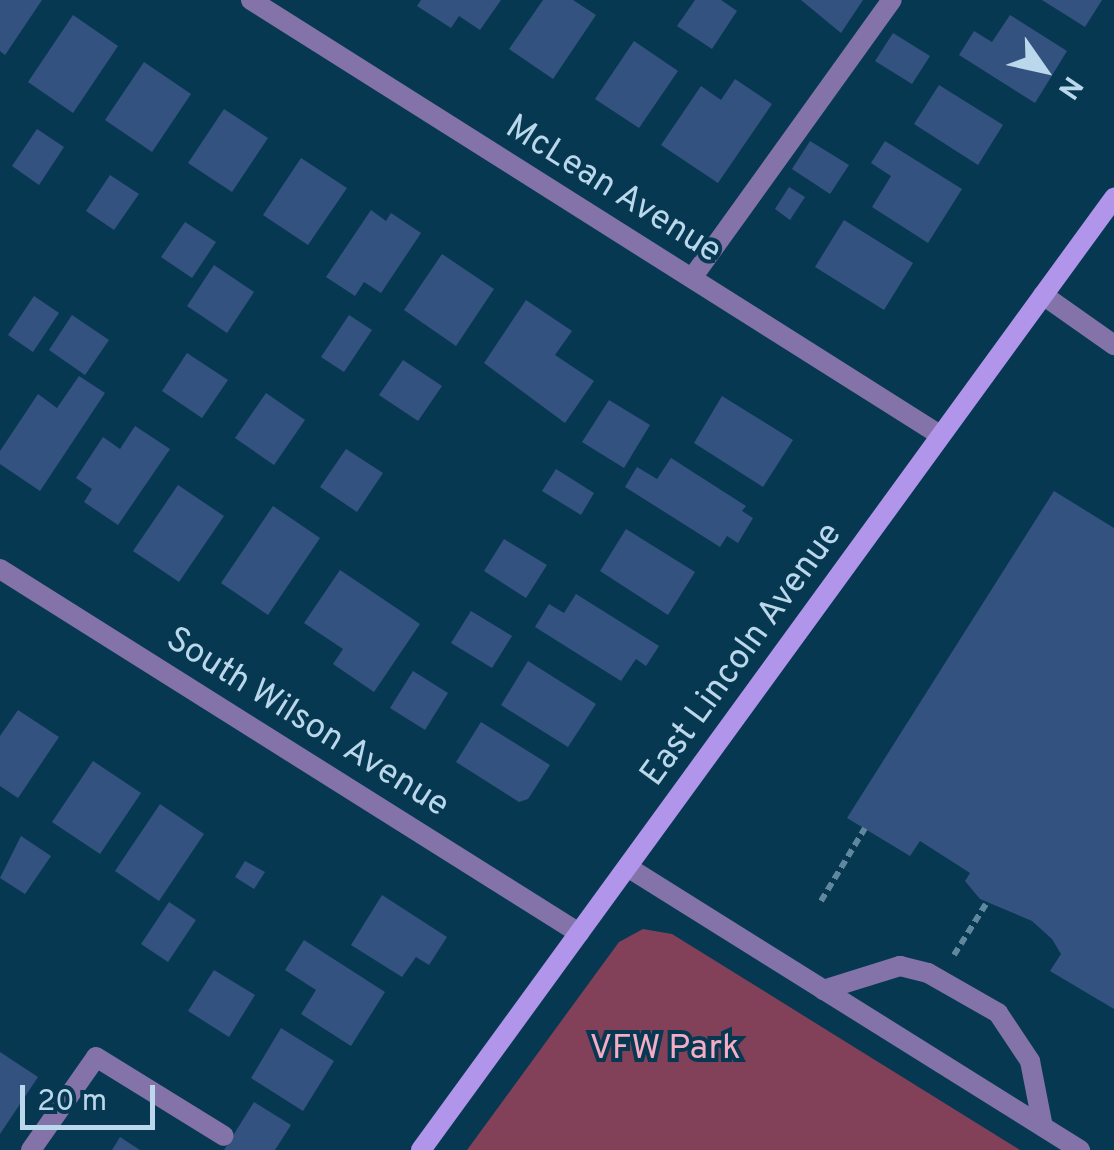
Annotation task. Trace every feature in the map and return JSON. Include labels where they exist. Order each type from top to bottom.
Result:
[{"type":"street","name":"McLean Avenue","points":[[251,0],[940,435]]},
{"type":"street","points":[[692,278],[892,0]]},
{"type":"street","name":"East Lincoln Avenue","points":[[421,1150],[1114,198]]},
{"type":"street","points":[[1043,295],[1114,344]]},
{"type":"street","name":"South Wilson Avenue","points":[[0,568],[579,933]]},
{"type":"street","points":[[628,868],[1080,1150]]},
{"type":"street","points":[[823,990],[900,966],[928,973],[998,1013],[1030,1061],[1043,1127]]},
{"type":"street","points":[[32,1150],[96,1057],[224,1136]]},
{"type":"path","points":[[821,901],[865,828]]},
{"type":"path","points":[[953,956],[986,904]]},
{"type":"green space","name":"VFW Park","points":[[643,929],[672,934],[1020,1150],[467,1150],[619,942]]},
{"type":"building","points":[[0,0],[42,0],[5,55],[0,51]]},
{"type":"building","points":[[421,0],[501,0],[480,30],[459,16],[451,28],[417,6]]},
{"type":"building","points":[[543,0],[573,0],[596,15],[553,79],[509,49]]},
{"type":"building","points":[[695,0],[721,0],[737,11],[712,49],[677,26]]},
{"type":"building","points":[[801,0],[863,0],[841,33]]},
{"type":"building","points":[[1042,0],[1102,0],[1085,27]]},
{"type":"building","points":[[73,15],[118,46],[73,113],[28,82]]},
{"type":"building","points":[[1010,15],[1067,51],[1035,103],[959,55],[974,31],[992,42]]},
{"type":"building","points":[[893,33],[930,56],[912,84],[875,61]]},
{"type":"building","points":[[634,41],[678,71],[639,128],[595,99]]},
{"type":"building","points":[[144,62],[191,94],[152,152],[105,120]]},
{"type":"building","points":[[735,79],[772,104],[718,183],[661,145],[701,86],[721,100]]},
{"type":"building","points":[[939,85],[1003,125],[978,165],[914,124]]},
{"type":"building","points":[[224,109],[268,138],[232,192],[188,163]]},
{"type":"building","points":[[37,129],[64,147],[39,185],[12,166]]},
{"type":"building","points":[[810,141],[849,165],[830,194],[792,169]]},
{"type":"building","points":[[885,141],[962,189],[928,243],[872,207],[891,176],[871,163]]},
{"type":"building","points":[[301,158],[347,188],[308,245],[263,215]]},
{"type":"building","points":[[110,175],[139,194],[114,230],[86,211]]},
{"type":"building","points":[[789,187],[805,197],[790,220],[775,209]]},
{"type":"building","points":[[371,210],[386,221],[391,213],[421,233],[381,293],[364,282],[355,296],[326,277]]},
{"type":"building","points":[[844,220],[913,263],[884,310],[815,267]]},
{"type":"building","points":[[185,222],[216,242],[192,278],[161,257]]},
{"type":"building","points":[[442,254],[494,289],[456,346],[404,310]]},
{"type":"building","points":[[214,265],[254,292],[227,333],[187,306]]},
{"type":"building","points":[[34,296],[59,313],[33,352],[8,335]]},
{"type":"building","points":[[526,300],[572,331],[555,355],[594,381],[565,423],[484,363]]},
{"type":"building","points":[[72,315],[109,340],[85,375],[49,350]]},
{"type":"building","points":[[349,315],[372,330],[344,372],[321,357]]},
{"type":"building","points":[[187,353],[228,380],[202,418],[162,391]]},
{"type":"building","points":[[403,360],[442,386],[418,421],[379,395]]},
{"type":"building","points":[[79,376],[105,393],[40,491],[0,464],[0,451],[38,394],[57,408]]},
{"type":"building","points":[[266,393],[305,420],[274,465],[235,438]]},
{"type":"building","points":[[722,396],[793,440],[763,487],[694,443]]},
{"type":"building","points":[[609,400],[650,425],[624,468],[582,442]]},
{"type":"building","points":[[135,426],[170,449],[118,525],[84,502],[92,489],[76,478],[103,437],[120,449]]},
{"type":"building","points":[[346,449],[383,473],[357,512],[320,487]]},
{"type":"building","points":[[671,458],[746,506],[742,511],[753,518],[738,543],[727,536],[720,547],[625,487],[637,467],[657,479]]},
{"type":"building","points":[[556,469],[594,493],[581,515],[542,491]]},
{"type":"building","points":[[178,485],[224,516],[179,582],[133,551]]},
{"type":"building","points":[[1054,491],[1114,528],[1114,1009],[1050,971],[1061,954],[1052,939],[1032,921],[980,899],[965,881],[970,873],[920,841],[910,856],[847,818]]},
{"type":"building","points":[[273,506],[320,538],[268,615],[221,583]]},
{"type":"building","points":[[626,529],[695,572],[668,615],[600,571]]},
{"type":"building","points":[[504,539],[547,565],[526,598],[484,571]]},
{"type":"building","points":[[340,570],[420,624],[374,692],[333,664],[343,649],[304,623]]},
{"type":"building","points":[[576,594],[659,646],[646,666],[636,659],[621,681],[535,627],[549,604],[564,613]]},
{"type":"building","points":[[471,611],[512,636],[492,668],[451,643]]},
{"type":"building","points":[[528,661],[596,704],[568,747],[501,705]]},
{"type":"building","points":[[413,671],[448,693],[425,730],[390,708]]},
{"type":"building","points":[[18,710],[59,737],[18,798],[0,786],[0,736]]},
{"type":"building","points":[[481,722],[550,765],[528,799],[519,802],[456,762]]},
{"type":"building","points":[[93,761],[141,793],[100,854],[52,822]]},
{"type":"building","points":[[160,804],[204,834],[159,901],[115,871]]},
{"type":"building","points":[[21,836],[51,856],[25,894],[0,878]]},
{"type":"building","points":[[245,861],[265,872],[254,889],[235,877]]},
{"type":"building","points":[[382,895],[447,937],[429,965],[416,957],[402,977],[351,945]]},
{"type":"building","points":[[169,902],[196,920],[168,962],[141,944]]},
{"type":"building","points":[[304,940],[385,992],[351,1046],[301,1014],[316,990],[285,970]]},
{"type":"building","points":[[214,970],[255,995],[229,1037],[188,1011]]},
{"type":"building","points":[[281,1028],[334,1061],[303,1111],[251,1078]]},
{"type":"building","points":[[0,1052],[38,1077],[0,1134]]},
{"type":"building","points":[[254,1102],[291,1125],[275,1150],[224,1150]]},
{"type":"building","points":[[120,1137],[140,1150],[112,1150]]}]
